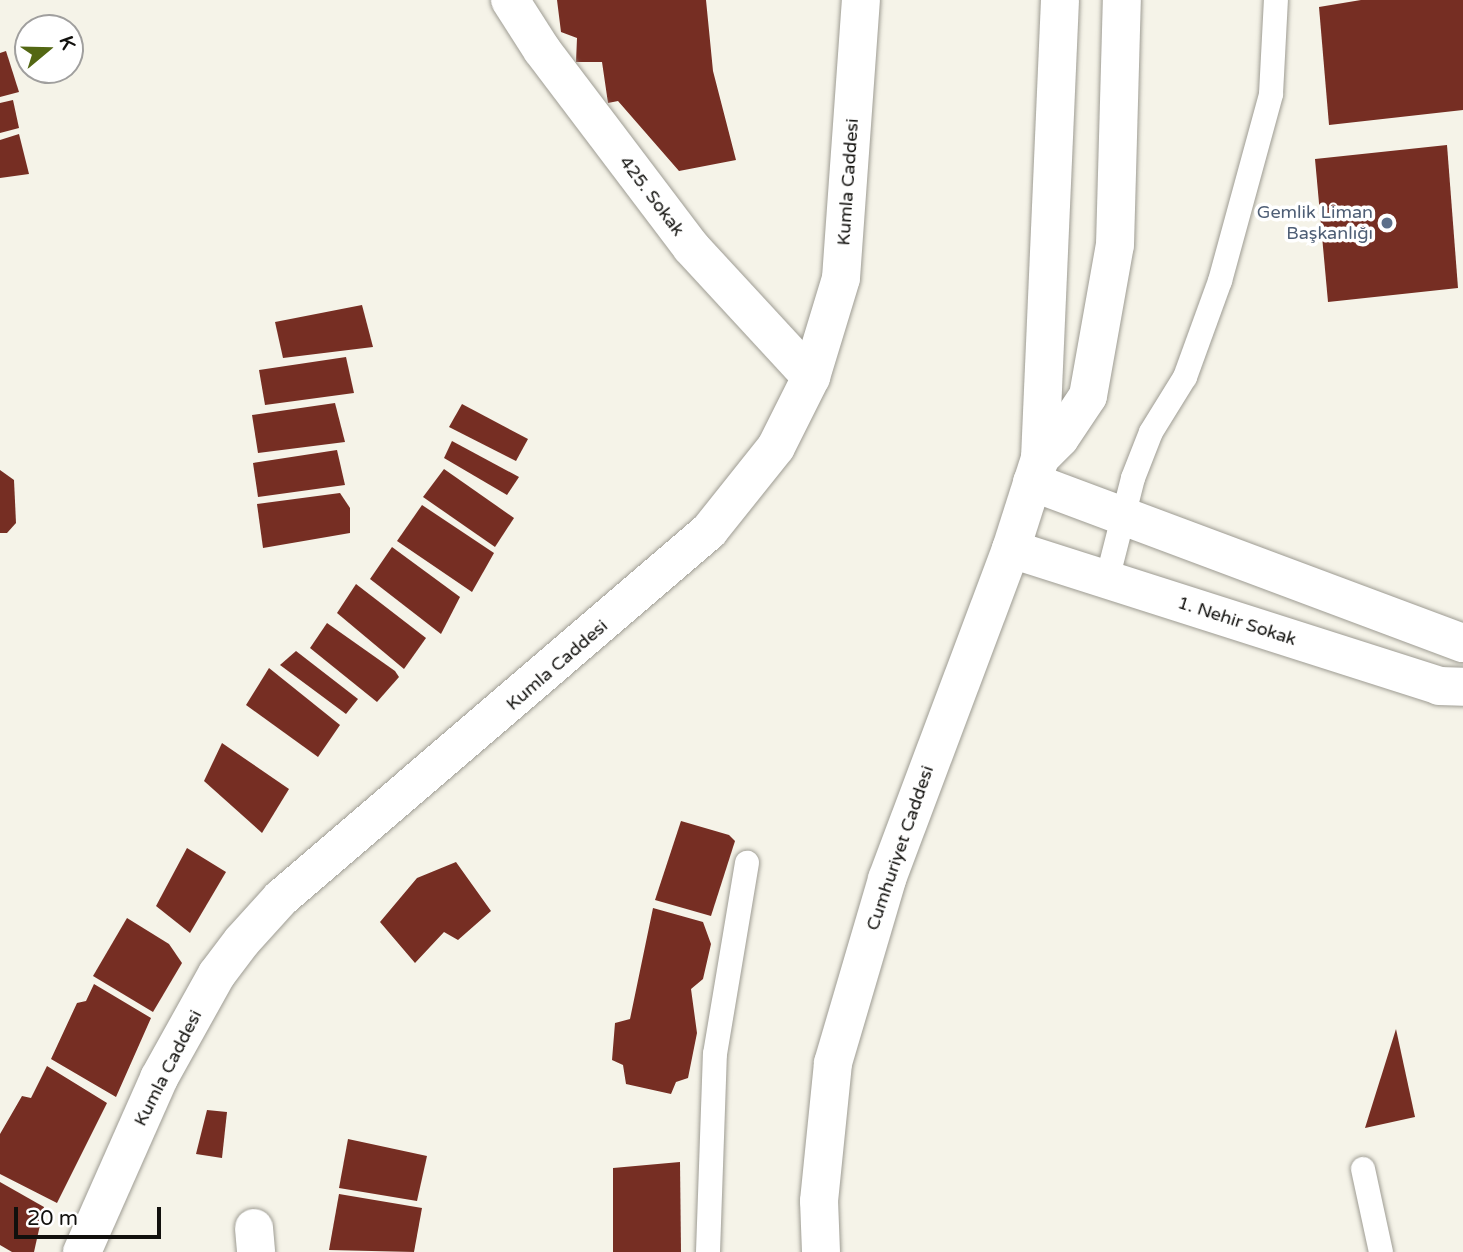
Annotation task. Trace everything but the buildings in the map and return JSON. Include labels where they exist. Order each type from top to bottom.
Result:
[{"type":"street","name":"425. Sokak","points":[[510,0],[542,50],[691,247],[811,377]]},
{"type":"street","name":"Kumla Caddesi","points":[[82,1252],[159,1077],[218,974],[242,941],[281,898],[709,531],[776,447],[811,377],[841,278],[861,0]]},
{"type":"street","points":[[1036,470],[1060,0]]},
{"type":"street","points":[[1102,0],[1101,35],[1118,132]]},
{"type":"street","points":[[1036,470],[1088,396],[1115,245],[1122,0]]},
{"type":"street","points":[[1036,470],[1124,516],[1463,643]]},
{"type":"street","name":"Cumhuriyet Caddesi","points":[[821,1252],[819,1201],[833,1063],[887,879],[1012,549],[1036,470]]},
{"type":"street","name":"1. Nehir Sokak","points":[[1012,549],[1439,686],[1463,687]]},
{"type":"lane","points":[[1107,580],[1124,516],[1152,432],[1185,377],[1220,281],[1271,94],[1276,0]]},
{"type":"lane","points":[[708,1252],[715,1054],[747,863]]},
{"type":"lane","points":[[1363,1168],[1381,1252]]},
{"type":"place","name":"Gemlik Liman Başkanlığı","points":[[1387,223]]}]
